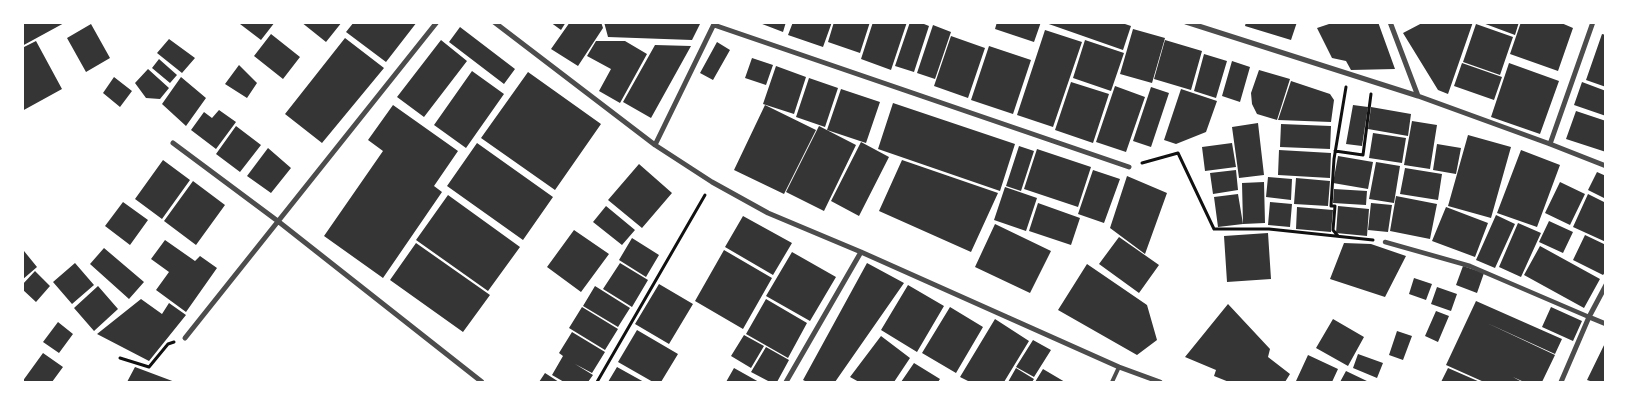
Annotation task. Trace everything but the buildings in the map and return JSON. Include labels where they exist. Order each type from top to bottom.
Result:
[{"type":"street","points":[[185,338],[437,22]]},
{"type":"street","points":[[494,22],[655,145],[712,182],[768,213],[861,252],[1118,367],[1160,382]]},
{"type":"street","points":[[1186,22],[1418,96],[1606,166]]},
{"type":"street","points":[[1390,22],[1418,96]]},
{"type":"street","points":[[1550,144],[1593,22]]},
{"type":"street","points":[[655,145],[715,24],[1129,167]]},
{"type":"street","points":[[173,143],[279,222],[482,382]]},
{"type":"street","points":[[1385,242],[1470,266],[1606,324]]},
{"type":"street","points":[[786,382],[861,252]]},
{"type":"street","points":[[1561,382],[1589,317],[1606,285]]},
{"type":"lane","points":[[1112,382],[1118,367]]},
{"type":"path","points":[[1339,237],[1333,230],[1335,206],[1331,206],[1335,151],[1348,74]]},
{"type":"path","points":[[1335,151],[1363,155],[1372,82]]},
{"type":"path","points":[[1129,167],[1178,153],[1214,229],[1268,229],[1385,242]]},
{"type":"path","points":[[597,382],[712,182]]},
{"type":"path","points":[[120,358],[150,367],[168,344],[185,338]]}]
